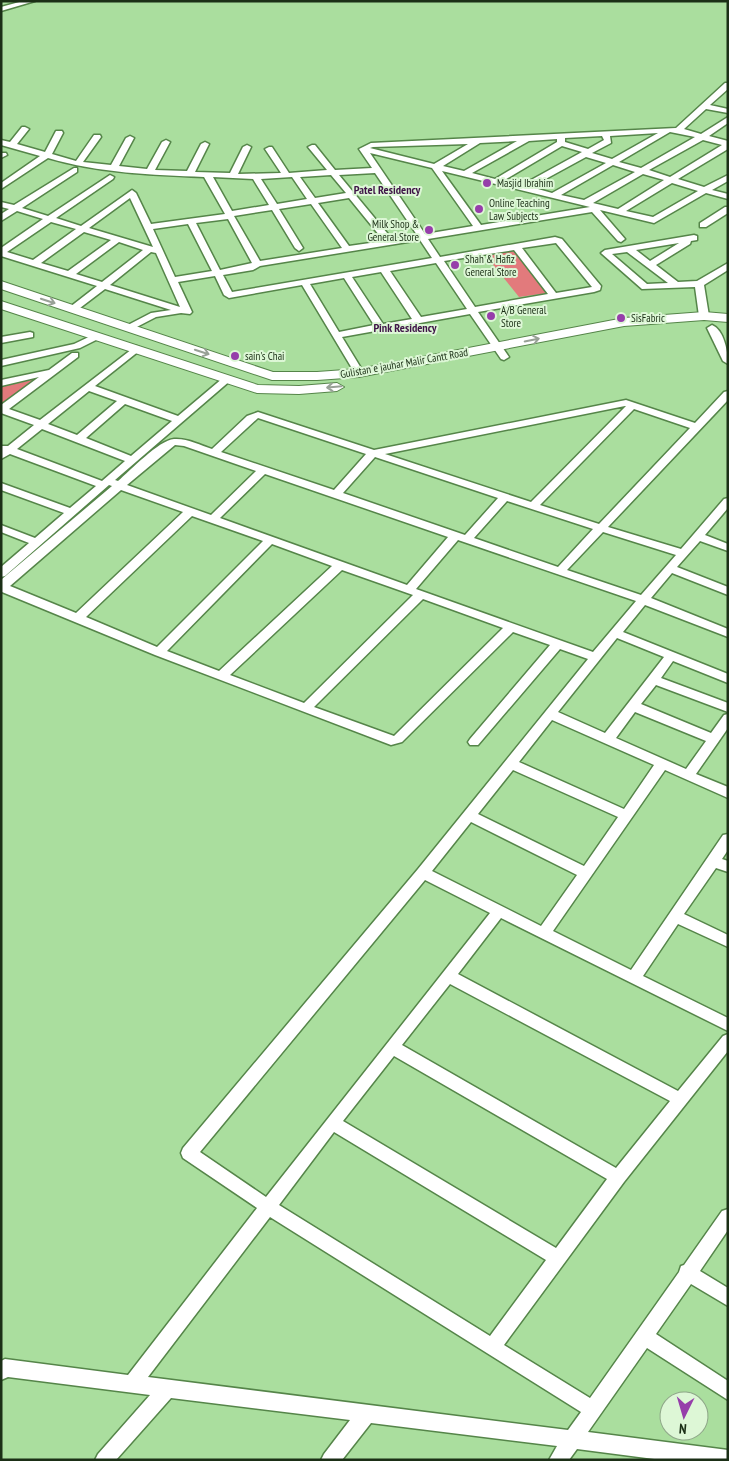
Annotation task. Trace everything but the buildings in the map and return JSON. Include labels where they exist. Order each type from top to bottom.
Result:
[{"type":"main road","name":"Gulistan e jauhar Malir Cantt Road","points":[[1,286],[272,376],[317,376],[358,372],[631,333],[728,328]]},
{"type":"main road","name":"Gulistan e jauhar Malir Cantt Road","points":[[1,305],[95,338],[257,389],[308,389],[355,385],[624,322],[704,316],[728,318]]},
{"type":"street","points":[[1,9],[32,1]]},
{"type":"street","points":[[552,196],[674,130],[728,85]]},
{"type":"street","points":[[716,95],[728,97]]},
{"type":"street","points":[[703,106],[728,111]]},
{"type":"street","points":[[584,204],[728,119]]},
{"type":"street","points":[[12,145],[25,129]]},
{"type":"street","points":[[363,149],[371,145],[527,138],[561,140],[605,134],[674,130],[702,136],[728,145]]},
{"type":"street","points":[[1,186],[47,155],[59,133]]},
{"type":"street","points":[[522,189],[608,141],[605,134]]},
{"type":"street","points":[[1,218],[17,209],[76,167],[97,137]]},
{"type":"street","points":[[1,253],[112,173],[130,138]]},
{"type":"street","points":[[465,174],[527,138]]},
{"type":"street","points":[[561,140],[587,153],[612,162],[728,197]]},
{"type":"street","points":[[495,182],[561,140]]},
{"type":"street","points":[[434,166],[479,141]]},
{"type":"street","points":[[1,142],[47,155],[76,167],[112,173],[150,172],[256,177],[334,174],[377,170]]},
{"type":"street","points":[[150,172],[166,142]]},
{"type":"street","points":[[189,175],[205,144]]},
{"type":"street","points":[[618,212],[728,145]]},
{"type":"street","points":[[233,176],[247,147]]},
{"type":"street","points":[[312,147],[390,242]]},
{"type":"street","points":[[269,149],[347,249]]},
{"type":"street","points":[[363,149],[596,208],[654,220],[728,177]]},
{"type":"street","points":[[363,149],[501,352]]},
{"type":"street","points":[[434,166],[479,228]]},
{"type":"street","points":[[208,176],[257,264]]},
{"type":"street","points":[[256,177],[300,248]]},
{"type":"street","points":[[34,264],[131,193],[149,227],[155,250],[173,280],[187,312]]},
{"type":"street","points":[[149,227],[352,196]]},
{"type":"street","points":[[1,204],[155,250]]},
{"type":"street","points":[[173,280],[253,267],[257,264],[596,208]]},
{"type":"street","points":[[596,208],[621,239]]},
{"type":"street","points":[[703,225],[728,208]]},
{"type":"street","points":[[191,221],[216,273],[229,295],[558,240],[596,286],[594,289],[336,334]]},
{"type":"street","points":[[650,265],[694,238],[605,253],[645,286],[699,284],[726,269]]},
{"type":"street","points":[[68,275],[117,240]]},
{"type":"street","points":[[516,246],[554,296]]},
{"type":"street","points":[[629,249],[676,285]]},
{"type":"street","points":[[73,309],[155,250]]},
{"type":"street","points":[[1,253],[187,312]]},
{"type":"street","points":[[384,269],[418,320]]},
{"type":"street","points":[[346,275],[380,327]]},
{"type":"street","points":[[304,282],[358,372]]},
{"type":"street","points":[[699,284],[704,316]]},
{"type":"street","points":[[129,328],[154,315],[170,312],[187,312]]},
{"type":"street","points":[[712,328],[728,361]]},
{"type":"street","points":[[1,340],[30,335]]},
{"type":"street","points":[[1,363],[77,346],[95,338]]},
{"type":"street","points":[[4,451],[136,350]]},
{"type":"street","points":[[1,409],[75,355]]},
{"type":"street","points":[[1,383],[52,371]]},
{"type":"street","points":[[1,573],[226,380]]},
{"type":"street","points":[[88,387],[179,420]]},
{"type":"street","points":[[560,571],[728,394]]},
{"type":"street","points":[[79,439],[124,400]]},
{"type":"street","points":[[338,494],[373,453],[626,403],[696,427]]},
{"type":"street","points":[[534,506],[633,405]]},
{"type":"street","points":[[1,409],[132,460]]},
{"type":"street","points":[[215,452],[251,418],[258,415],[600,528],[682,553]]},
{"type":"street","points":[[511,627],[398,740],[391,741],[159,652],[6,589],[4,586],[6,582],[118,485],[167,445],[174,442],[186,443],[264,468],[644,600],[728,633]]},
{"type":"street","points":[[4,451],[105,483],[118,485],[595,658]]},
{"type":"street","points":[[213,519],[264,468]]},
{"type":"street","points":[[1,486],[72,512]]},
{"type":"street","points":[[306,708],[414,592],[462,537],[504,496]]},
{"type":"street","points":[[593,1410],[268,1207],[189,1153],[423,874],[615,633],[682,553],[726,505]]},
{"type":"street","points":[[77,619],[191,511]]},
{"type":"street","points":[[1,528],[36,542]]},
{"type":"street","points":[[697,536],[728,548]]},
{"type":"street","points":[[159,652],[270,540]]},
{"type":"street","points":[[222,675],[340,565]]},
{"type":"street","points":[[670,568],[728,590]]},
{"type":"street","points":[[615,633],[728,679]]},
{"type":"street","points":[[474,742],[558,644]]},
{"type":"street","points":[[607,740],[671,656]]},
{"type":"street","points":[[653,679],[728,708]]},
{"type":"street","points":[[633,706],[714,739]]},
{"type":"street","points":[[551,714],[728,794]]},
{"type":"street","points":[[688,776],[728,718]]},
{"type":"street","points":[[510,764],[626,815]]},
{"type":"street","points":[[544,933],[662,764]]},
{"type":"street","points":[[469,816],[586,873]]},
{"type":"street","points":[[634,977],[728,839]]},
{"type":"street","points":[[713,861],[728,867]]},
{"type":"street","points":[[423,874],[728,1025]]},
{"type":"street","points":[[132,1384],[332,1123],[500,911]]},
{"type":"street","points":[[675,916],[728,941]]},
{"type":"street","points":[[448,976],[680,1099]]},
{"type":"street","points":[[492,1347],[618,1177],[728,1040]]},
{"type":"street","points":[[392,1047],[618,1177]]},
{"type":"street","points":[[332,1123],[558,1258]]},
{"type":"street","points":[[558,1460],[687,1272],[728,1216]]},
{"type":"street","points":[[687,1272],[728,1298]]},
{"type":"street","points":[[644,1336],[728,1391]]},
{"type":"street","points":[[1,1372],[5,1368],[728,1459]]},
{"type":"street","points":[[104,1460],[168,1388]]},
{"type":"street","points":[[330,1460],[367,1413]]},
{"type":"shaded area","points":[[519,250],[555,292],[519,297],[486,256]]},
{"type":"shaded area","points":[[32,380],[35,381],[6,403],[1,403],[1,387]]},
{"type":"place","name":"Masjid Ibrahim","points":[[487,183]]},
{"type":"place","name":"Online Teaching Law Subjects","points":[[479,209]]},
{"type":"place","name":"Milk Shop & General Store","points":[[429,230]]},
{"type":"place","name":"Shah & Hafiz General Store","points":[[455,265]]},
{"type":"place","name":"A/B General Store","points":[[491,316]]},
{"type":"place","name":"SisFabric","points":[[621,318]]},
{"type":"place","name":"sain's Chai","points":[[235,356]]},
{"type":"district","name":"Patel Residency","points":[[387,190]]},
{"type":"district","name":"Pink Residency","points":[[405,328]]}]
